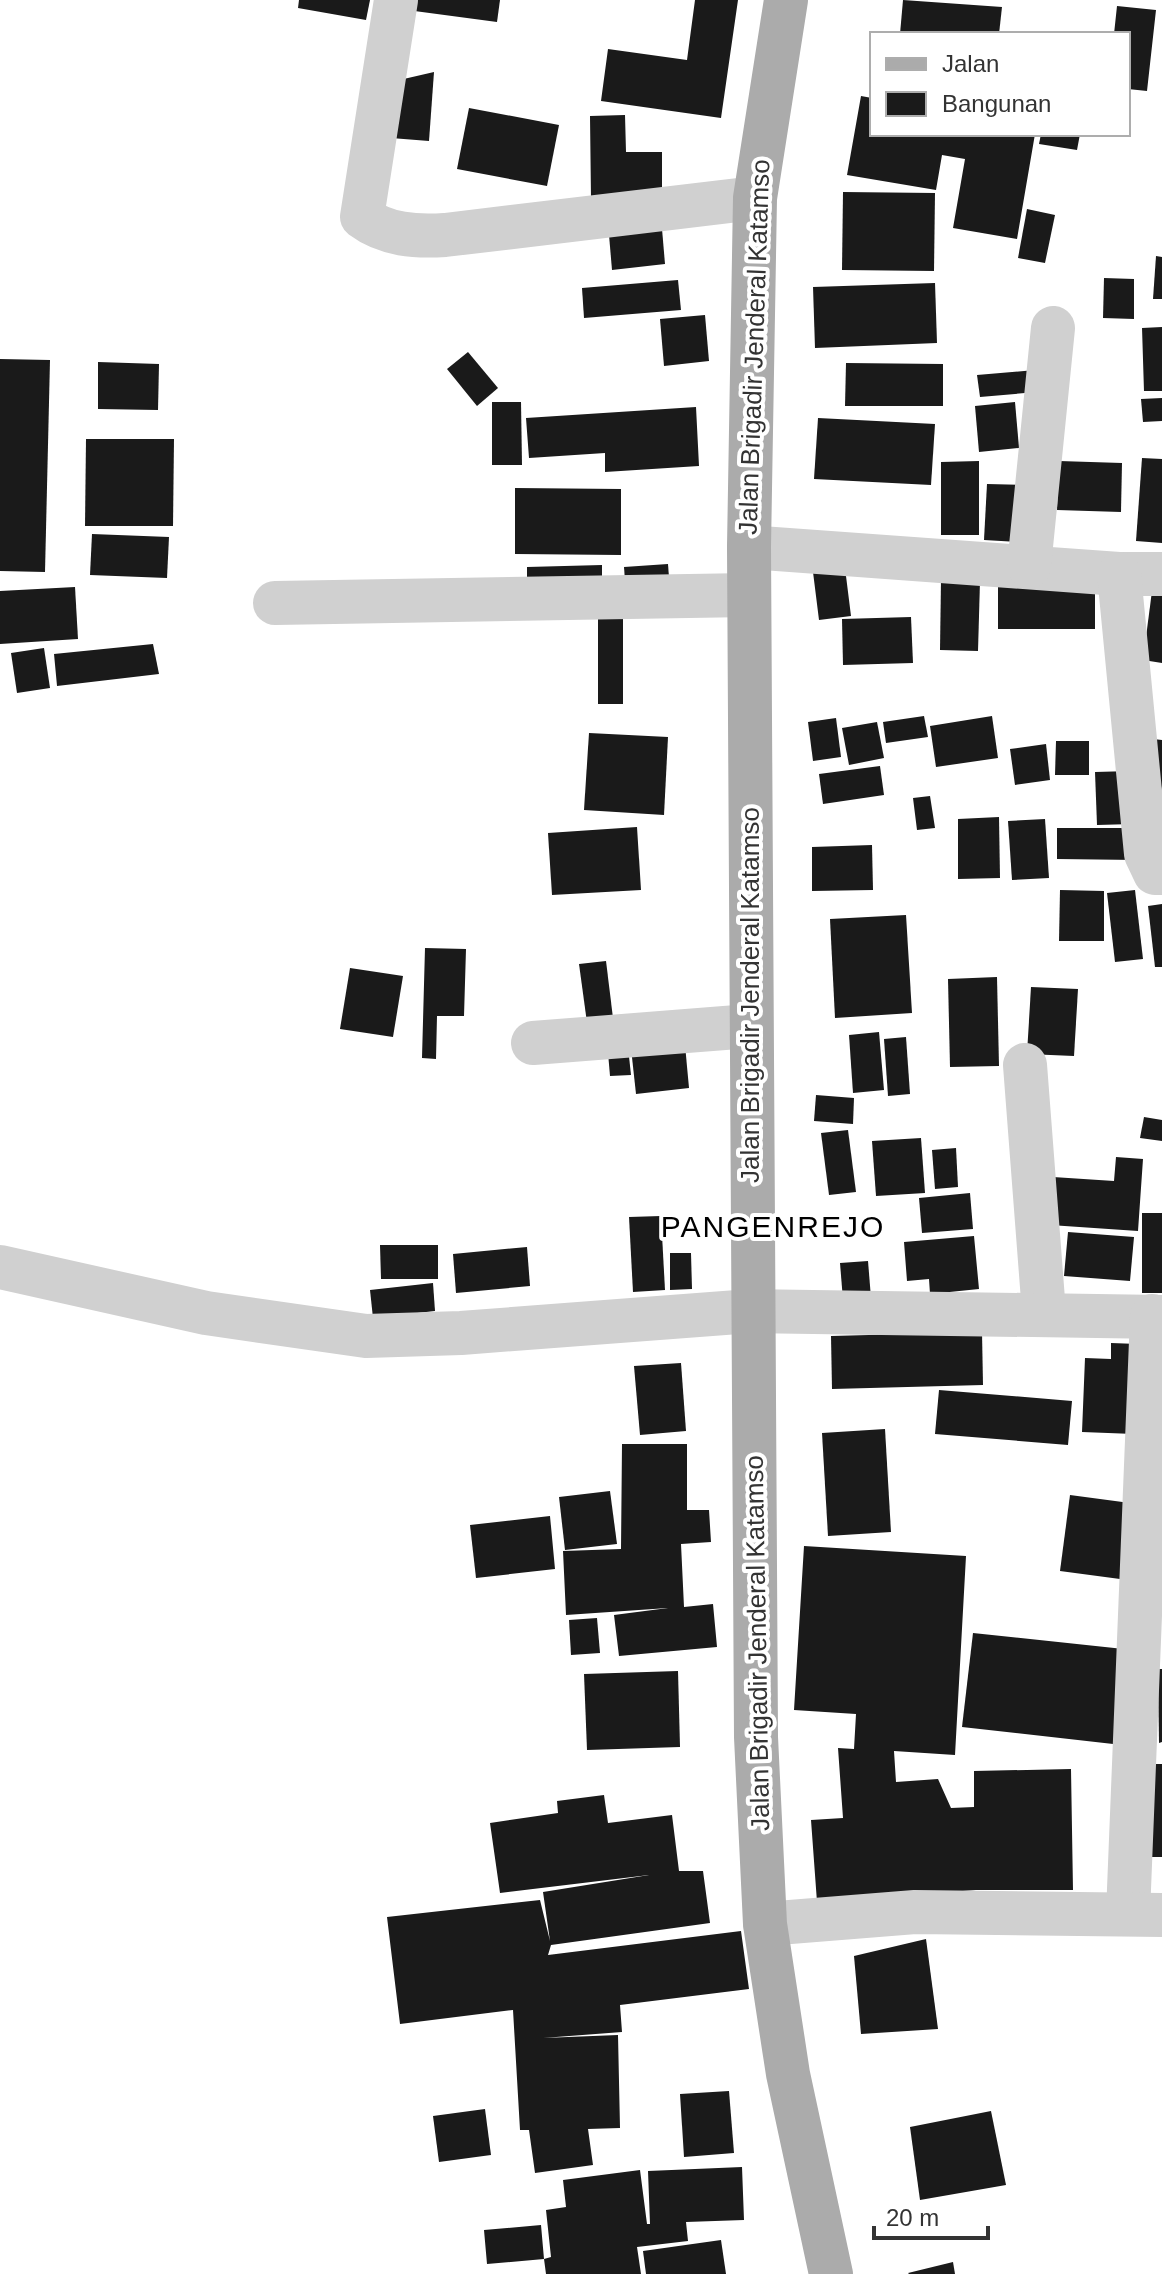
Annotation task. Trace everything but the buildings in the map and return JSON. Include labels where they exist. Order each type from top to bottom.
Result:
[{"type":"main road","name":"Jalan Brigadir Jenderal Katamso","points":[[786,0],[755,198],[749,595],[756,1737],[765,1924],[788,2074],[831,2274]]},
{"type":"street","points":[[396,0],[362,217],[375,227],[419,237],[755,198]]},
{"type":"street","points":[[1029,566],[1053,328]]},
{"type":"street","points":[[749,547],[1119,574],[1162,574]]},
{"type":"street","points":[[1119,574],[1146,854],[1155,873],[1162,873]]},
{"type":"street","points":[[275,603],[749,595]]},
{"type":"street","points":[[533,1043],[750,1026]]},
{"type":"street","points":[[1025,1065],[1044,1313]]},
{"type":"street","points":[[0,1267],[206,1313],[366,1336],[437,1335],[751,1311],[1157,1317],[1145,1915],[915,1912],[765,1924]]},
{"type":"district","name":"PANGENREJO","points":[[773,1226]]}]
